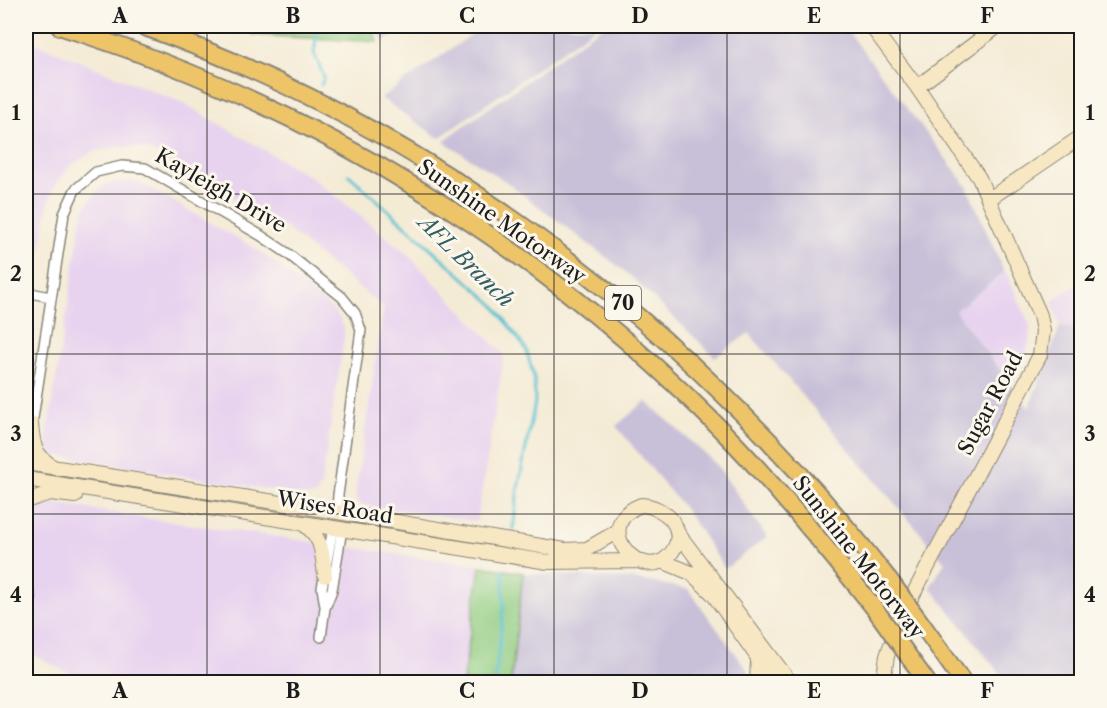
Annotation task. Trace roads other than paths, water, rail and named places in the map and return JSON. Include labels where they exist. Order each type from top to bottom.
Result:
[{"type":"highway","name":"Sunshine Motorway","points":[[59,26],[175,66],[282,113],[367,157],[413,184],[503,244],[556,283],[620,336],[704,413],[800,515],[875,609],[927,682]]},
{"type":"highway","name":"Sunshine Motorway","points":[[142,26],[270,78],[338,112],[453,178],[541,239],[639,317],[742,411],[815,489],[890,581],[963,682]]},
{"type":"highway","points":[[948,661],[968,673],[976,682]]},
{"type":"main road","name":"Sugar Road","points":[[871,26],[968,159],[989,199],[1040,315],[1043,331],[1040,355],[899,621],[887,656],[883,682]]},
{"type":"main road","points":[[917,87],[998,26]]},
{"type":"main road","points":[[989,199],[1082,136]]},
{"type":"main road","points":[[28,430],[41,459],[54,468]]},
{"type":"main road","name":"Wises Road","points":[[26,464],[565,550],[587,549],[618,531]]},
{"type":"main road","name":"Wises Road","points":[[26,478],[548,562],[638,561]]},
{"type":"main road","points":[[26,501],[50,493],[88,498],[125,495]]},
{"type":"main road","points":[[775,682],[713,594],[702,582],[691,573],[662,561],[653,563],[638,561],[624,551],[618,531],[624,515],[631,508],[650,505],[667,514],[677,532],[790,682]]},
{"type":"main road","name":"Kayleigh Drive","points":[[337,512],[338,529]]},
{"type":"main road","points":[[302,523],[318,537],[325,576]]},
{"type":"main road","points":[[662,561],[675,546],[677,532]]},
{"type":"main road","points":[[875,682],[881,652],[899,621]]},
{"type":"main road","points":[[757,682],[758,660]]},
{"type":"street","name":"Kayleigh Drive","points":[[26,464],[28,430],[63,214],[75,190],[96,172],[122,166],[145,168],[287,253],[342,297],[355,313],[361,330],[337,512]]},
{"type":"street","points":[[26,292],[50,297]]},
{"type":"street","points":[[325,608],[322,588],[338,529]]},
{"type":"street","points":[[321,637],[325,608],[332,590],[338,529]]},
{"type":"street","points":[[26,584],[31,604],[26,613]]},
{"type":"waterway","name":"AFL Branch","points":[[318,26],[314,53],[324,77],[321,85]]},
{"type":"waterway","name":"AFL Branch","points":[[349,175],[494,305],[526,349],[534,377],[535,402],[518,488],[513,529]]},
{"type":"waterway","name":"AFL Branch","points":[[495,682],[504,604],[503,570]]}]
